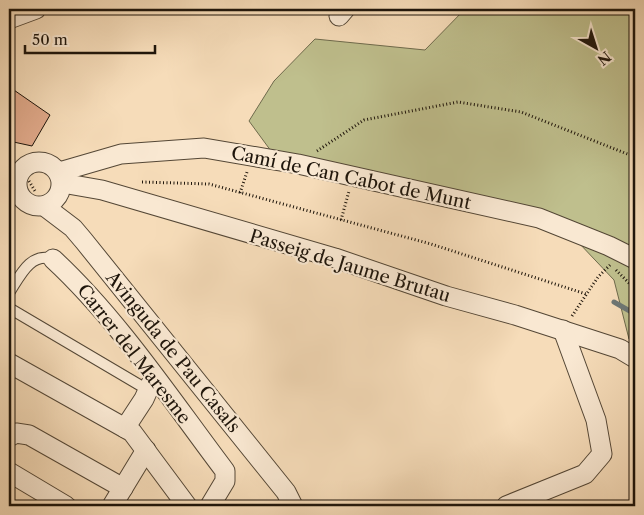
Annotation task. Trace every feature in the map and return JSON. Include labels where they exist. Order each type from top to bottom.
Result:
[{"type":"street","points":[[9,19],[36,9]]},
{"type":"street","name":"Camí de Can Cabot de Munt","points":[[61,178],[121,154],[204,148],[298,164],[539,218],[610,246],[635,259]]},
{"type":"street","points":[[46,162],[61,178],[58,197],[44,206],[30,204],[15,196],[17,182],[16,164],[46,162]]},
{"type":"street","name":"Passeig de Jaume Brutau","points":[[61,178],[335,258],[446,296],[563,330],[620,349],[635,358]]},
{"type":"street","name":"Avinguda de Pau Casals","points":[[44,206],[73,228],[290,499],[305,506]]},
{"type":"street","name":"Carrer del Maresme","points":[[53,259],[77,281],[151,383],[225,471],[225,481],[210,506]]},
{"type":"street","points":[[506,506],[585,474],[602,454],[596,420],[563,330]]},
{"type":"street","points":[[9,363],[132,432],[187,506]]},
{"type":"street","points":[[125,428],[151,383]]},
{"type":"street","points":[[9,438],[16,433],[29,435],[123,488]]},
{"type":"street","points":[[112,506],[146,450]]},
{"type":"street","points":[[9,472],[66,506]]},
{"type":"lane","name":"Carrer del Maresme","points":[[9,293],[31,262],[45,257],[53,259]]},
{"type":"lane","points":[[9,308],[151,383]]},
{"type":"path","points":[[298,164],[364,120],[458,102],[521,112],[635,157]]},
{"type":"path","points":[[240,193],[246,176]]},
{"type":"path","points":[[132,184],[142,182],[209,184],[431,244],[586,294]]},
{"type":"path","points":[[341,220],[347,198]]},
{"type":"path","points":[[563,330],[598,276],[610,265],[635,289]]},
{"type":"green space","points":[[465,9],[635,9],[635,342],[629,339],[614,280],[578,242],[534,214],[271,151],[249,121],[274,81],[315,39],[425,50]]},
{"type":"building","points":[[11,88],[50,115],[32,146],[9,141],[9,90]]},
{"type":"waterway","points":[[614,302],[635,314]]}]
